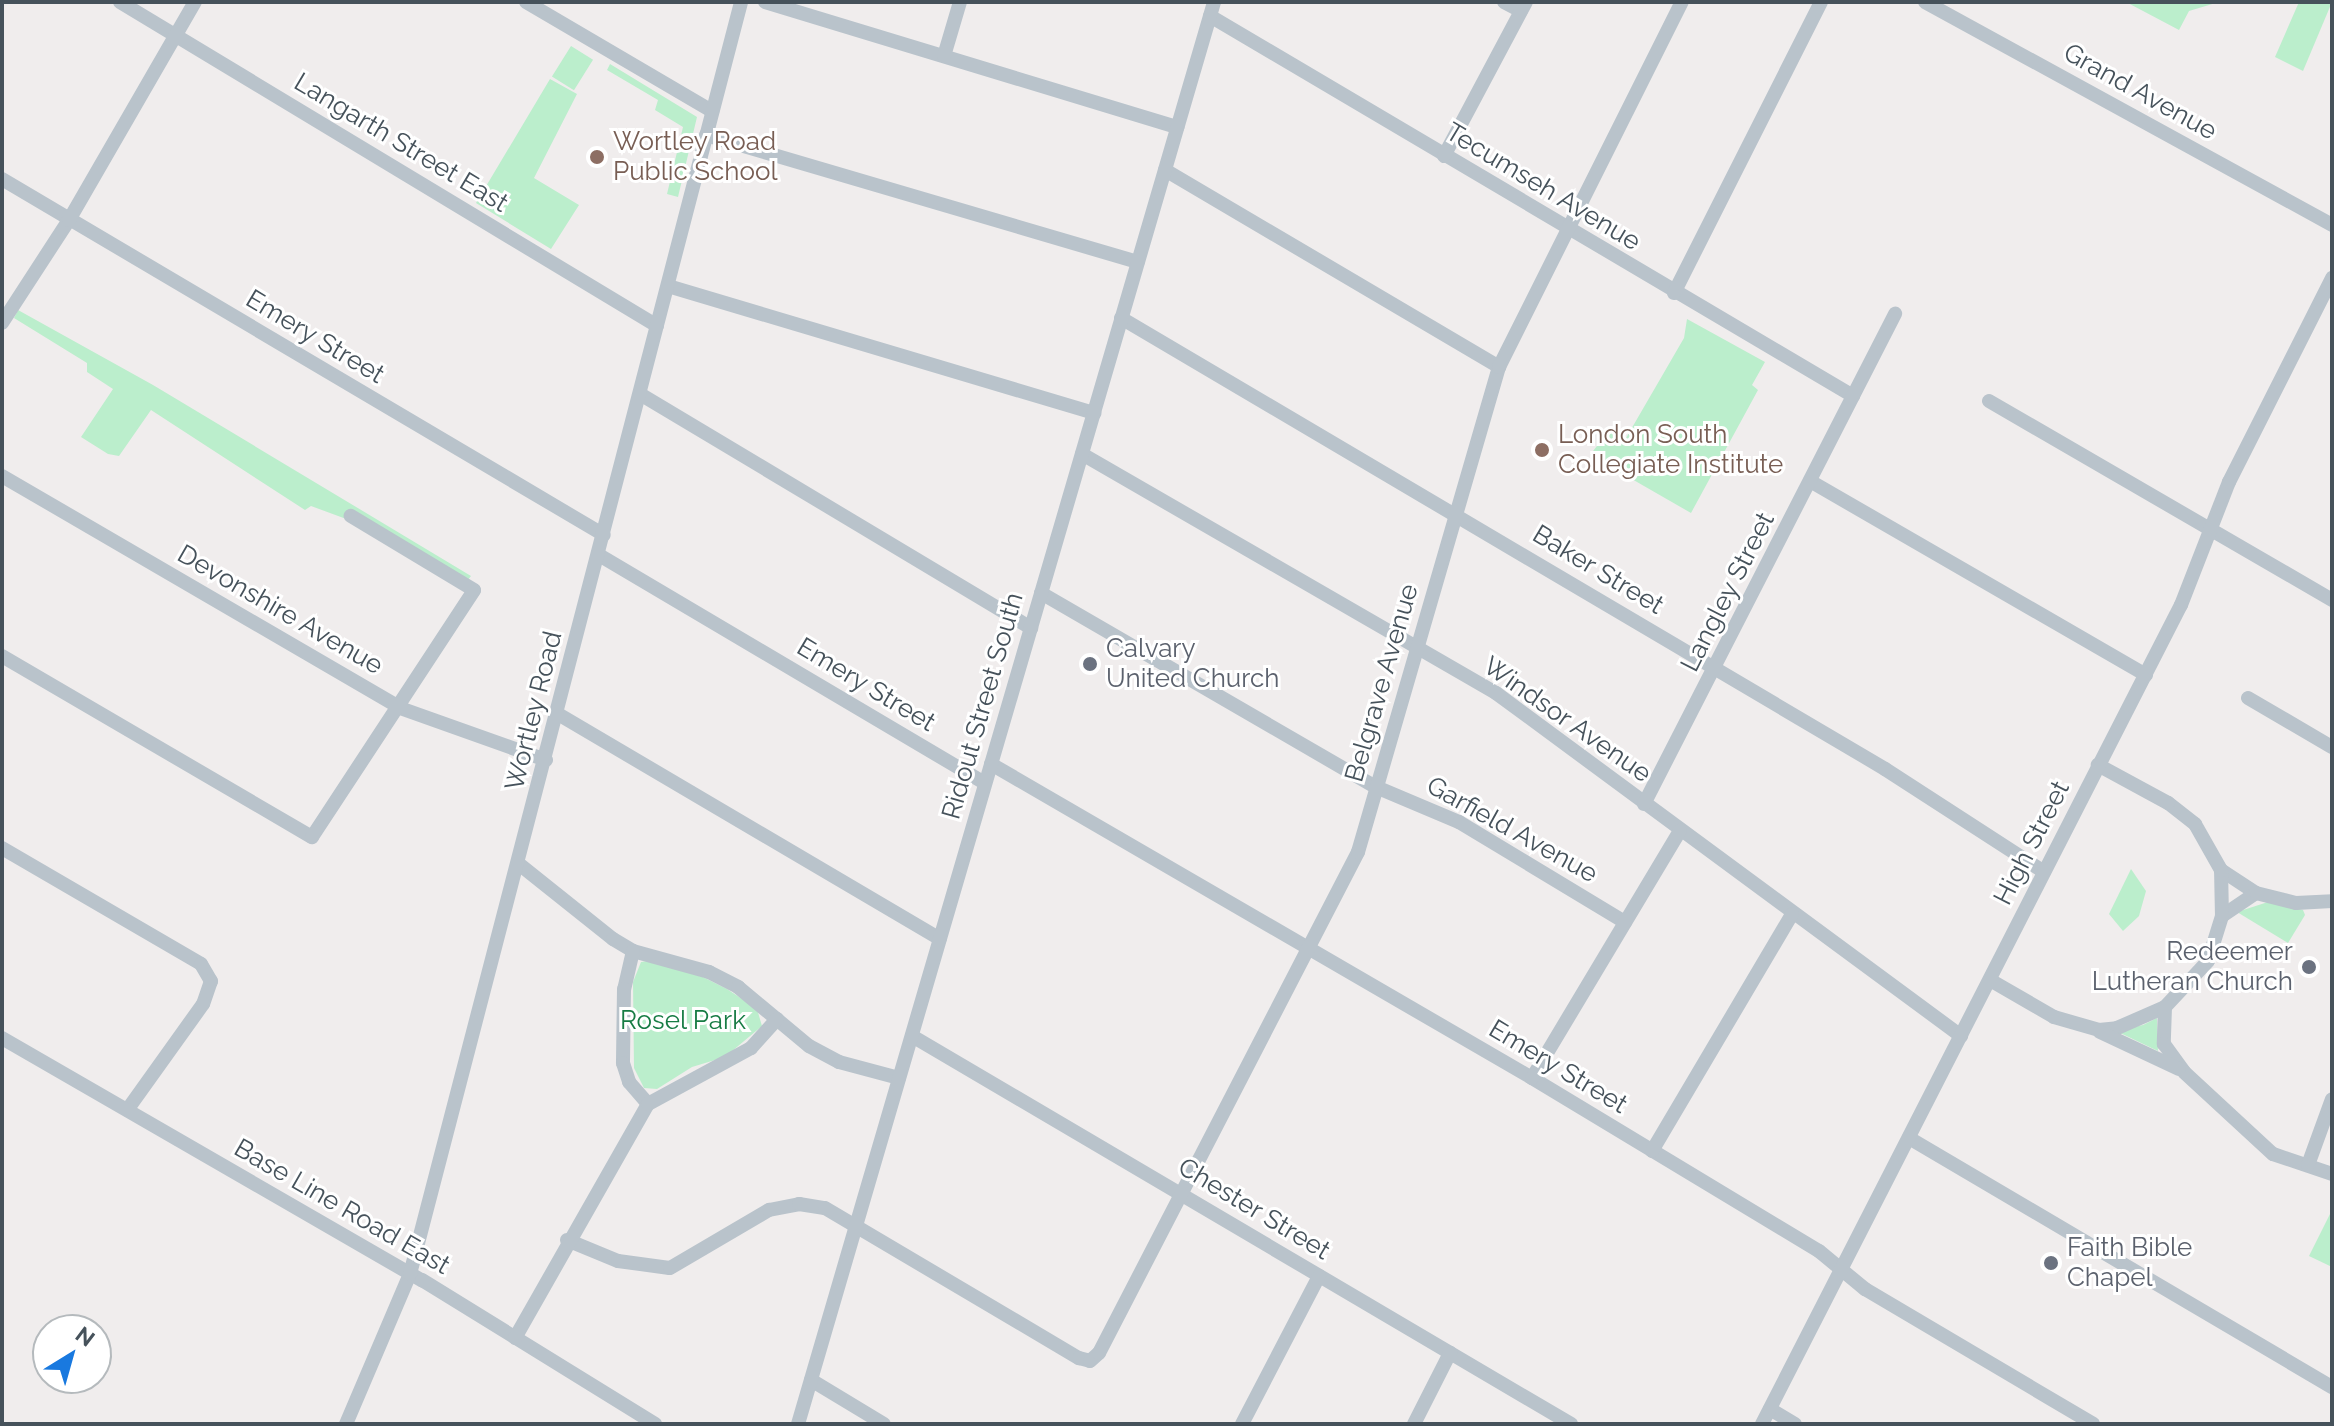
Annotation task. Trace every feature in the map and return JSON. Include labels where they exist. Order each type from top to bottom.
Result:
[{"type":"street","name":"Langarth Street East","points":[[120,2],[657,326]]},
{"type":"street","points":[[2,323],[69,220],[195,2]]},
{"type":"street","points":[[526,2],[712,111]]},
{"type":"street","name":"Wortley Road","points":[[346,1424],[410,1274],[741,2]]},
{"type":"street","points":[[765,2],[1177,127]]},
{"type":"street","points":[[944,56],[960,2]]},
{"type":"street","points":[[1444,156],[1524,6],[1504,2]]},
{"type":"street","name":"Belgrave Avenue","points":[[855,1229],[1090,1361],[1183,1195],[1358,852],[1499,367],[1566,226],[1682,2]]},
{"type":"street","points":[[1674,293],[1821,2]]},
{"type":"street","name":"Grand Avenue","points":[[1925,2],[2332,225]]},
{"type":"street","name":"Tecumseh Avenue","points":[[1212,9],[1444,156],[1853,396]]},
{"type":"street","name":"Ridout Street South","points":[[798,1424],[1212,9]]},
{"type":"street","points":[[706,135],[1138,262]]},
{"type":"street","points":[[1165,170],[1499,367]]},
{"type":"street","name":"Emery Street","points":[[2,179],[604,535]]},
{"type":"street","name":"High Street","points":[[1762,1424],[2181,605],[2208,532],[2332,278]]},
{"type":"street","points":[[668,286],[1094,413]]},
{"type":"street","name":"Langley Street","points":[[1644,804],[1716,670],[1895,314]]},
{"type":"street","name":"Baker Street","points":[[1121,318],[1885,769],[2044,872]]},
{"type":"street","points":[[640,394],[1031,628]]},
{"type":"street","points":[[1989,401],[2208,532],[2332,600]]},
{"type":"street","name":"Windsor Avenue","points":[[1082,454],[1496,693],[1961,1036]]},
{"type":"street","name":"Devonshire Avenue","points":[[2,476],[400,708],[546,760]]},
{"type":"street","points":[[1810,481],[2146,675]]},
{"type":"street","points":[[2,656],[312,837],[400,708],[474,590],[351,516]]},
{"type":"street","name":"Emery Street","points":[[599,555],[985,783]]},
{"type":"street","name":"Garfield Avenue","points":[[1041,593],[1376,787],[1459,822],[1625,922]]},
{"type":"street","points":[[2248,698],[2332,747]]},
{"type":"street","points":[[558,714],[940,939]]},
{"type":"street","name":"Emery Street","points":[[991,764],[1532,1078],[1842,1270],[1865,1289],[2093,1424]]},
{"type":"street","points":[[2098,765],[2168,803],[2195,824],[2221,870],[2256,893],[2296,903],[2332,901]]},
{"type":"street","points":[[1532,1078],[1680,831]]},
{"type":"street","points":[[2,848],[201,964],[211,981],[203,1004],[127,1110]]},
{"type":"street","points":[[519,864],[633,951],[709,972],[738,987],[777,1019],[839,1062],[899,1078]]},
{"type":"street","points":[[2077,1024],[2117,1028],[2165,1007],[2208,961],[2222,916],[2221,870]]},
{"type":"street","points":[[2222,916],[2256,893]]},
{"type":"street","points":[[1652,1151],[1792,914]]},
{"type":"street","points":[[633,951],[624,989],[623,1063],[629,1082],[648,1104]]},
{"type":"street","points":[[1990,980],[2077,1024],[2115,1037],[2184,1072]]},
{"type":"street","points":[[2165,1007],[2164,1044],[2184,1072],[2273,1154],[2332,1174]]},
{"type":"street","points":[[515,1338],[567,1240],[648,1104],[751,1048],[777,1019]]},
{"type":"street","name":"Chester Street","points":[[912,1036],[1571,1424]]},
{"type":"street","name":"Base Line Road East","points":[[2,1038],[410,1274],[655,1424]]},
{"type":"street","points":[[2308,1165],[2332,1099]]},
{"type":"street","points":[[1909,1138],[2332,1387]]},
{"type":"street","points":[[567,1240],[618,1261],[670,1268],[769,1210],[799,1204],[825,1208],[855,1229]]},
{"type":"street","points":[[1242,1424],[1319,1276]]},
{"type":"street","points":[[1414,1424],[1450,1353]]},
{"type":"street","points":[[811,1380],[884,1424]]},
{"type":"street","points":[[1770,1409],[1795,1424]]},
{"type":"green space","points":[[2126,2],[2219,2],[2189,11],[2179,30]]},
{"type":"green space","points":[[2299,2],[2332,2],[2303,71],[2275,57]]},
{"type":"green space","points":[[571,46],[593,60],[574,90],[552,77]]},
{"type":"green space","points":[[610,64],[697,117],[678,197],[667,194],[683,127],[655,110],[658,100],[607,70]]},
{"type":"green space","points":[[550,79],[577,94],[534,178],[579,205],[551,249],[476,203]]},
{"type":"green space","points":[[18,310],[153,385],[471,576],[461,589],[349,520],[311,506],[305,510],[151,410],[119,456],[108,454],[81,437],[113,389],[87,372],[87,363],[14,318]]},
{"type":"green space","points":[[1687,319],[1765,362],[1752,385],[1758,390],[1691,513],[1590,455],[1610,429],[1626,438],[1684,338]]},
{"type":"green space","points":[[2131,869],[2146,891],[2139,916],[2123,931],[2109,914]]},
{"type":"green space","points":[[2268,902],[2303,910],[2305,915],[2288,943],[2237,912]]},
{"type":"green space","name":"Rosel Park","points":[[648,961],[701,976],[727,989],[757,1009],[762,1026],[725,1057],[692,1067],[657,1089],[644,1088],[634,1068],[633,982],[641,962]]},
{"type":"green space","points":[[2157,1018],[2158,1051],[2116,1031],[2143,1025]]},
{"type":"green space","points":[[2332,1210],[2332,1267],[2309,1256]]},
{"type":"place","name":"Wortley Road Public School","points":[[597,157]]},
{"type":"place","name":"London South Collegiate Institute","points":[[1542,450]]},
{"type":"place","name":"Calvary United Church","points":[[1090,664]]},
{"type":"place","name":"Redeemer Lutheran Church","points":[[2309,967]]},
{"type":"place","name":"Faith Bible Chapel","points":[[2051,1263]]}]
